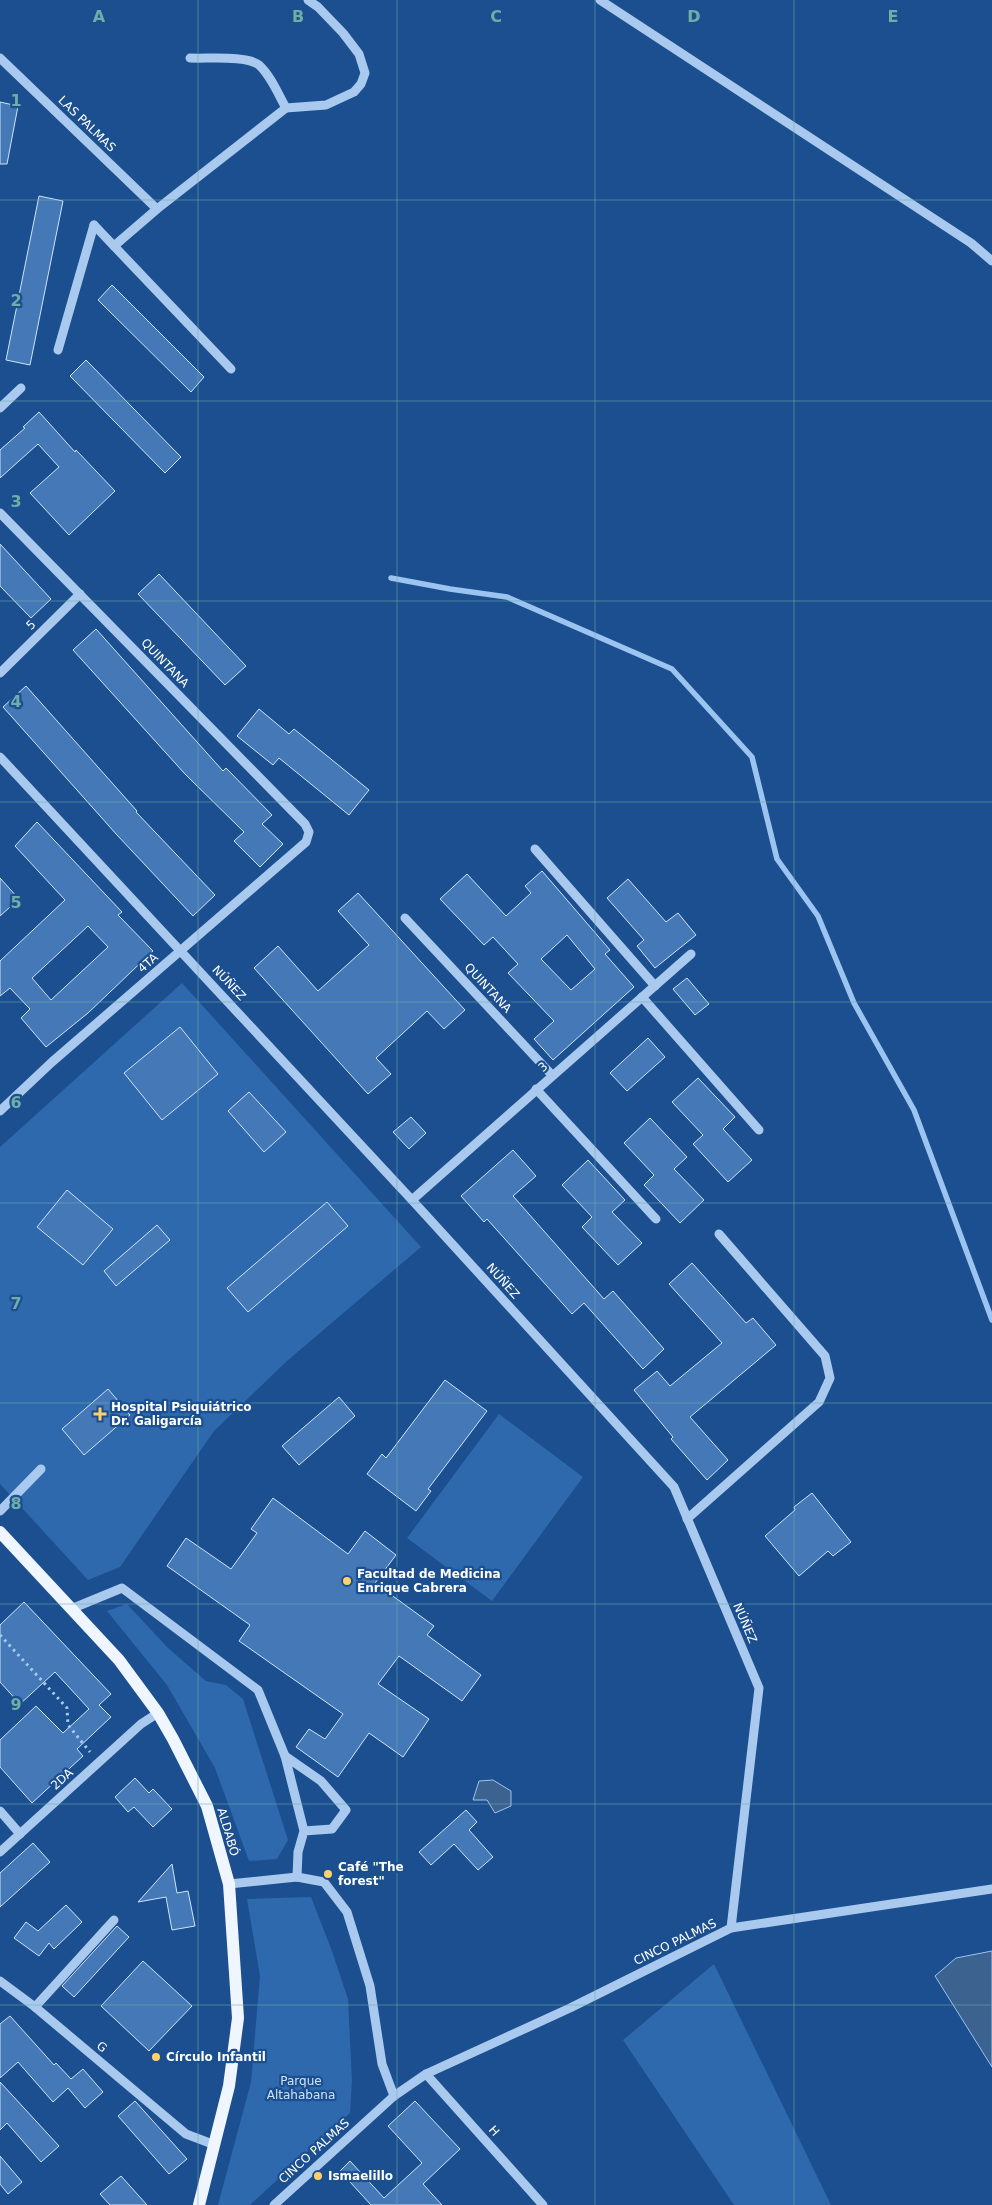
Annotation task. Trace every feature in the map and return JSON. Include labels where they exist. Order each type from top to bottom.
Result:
[{"type":"main road","name":"ALDABÓ","points":[[0,1532],[119,1660],[158,1713],[173,1738],[207,1806],[229,1884],[238,2018],[229,2086],[198,2205]]},
{"type":"street","points":[[114,246],[157,209],[286,108],[326,105],[354,92],[361,84],[365,72],[360,54],[318,7],[308,0]]},
{"type":"street","points":[[600,0],[972,244],[992,261]]},
{"type":"street","name":"LAS PALMAS","points":[[0,58],[157,209]]},
{"type":"street","points":[[190,58],[249,60],[258,65],[268,77],[286,108]]},
{"type":"street","points":[[58,350],[94,225],[231,369]]},
{"type":"street","points":[[0,408],[21,388]]},
{"type":"street","name":"QUINTANA","points":[[0,513],[305,824],[309,832]]},
{"type":"street","name":"5","points":[[0,673],[80,594]]},
{"type":"street","name":"NÚÑEZ","points":[[0,757],[412,1200],[674,1487],[759,1688],[731,1928]]},
{"type":"street","name":"4TA","points":[[0,1111],[52,1062],[306,842],[309,832]]},
{"type":"street","points":[[535,849],[654,986]]},
{"type":"street","name":"QUINTANA","points":[[405,918],[552,1075]]},
{"type":"street","name":"3","points":[[412,1200],[691,954]]},
{"type":"street","points":[[642,997],[759,1130]]},
{"type":"street","points":[[536,1089],[656,1220]]},
{"type":"street","points":[[687,1519],[819,1402],[830,1378],[825,1356],[719,1234]]},
{"type":"street","points":[[0,1511],[41,1469]]},
{"type":"street","points":[[71,1609],[122,1588],[258,1690],[285,1756],[304,1831],[298,1852],[297,1877]]},
{"type":"street","name":"2DA","points":[[0,1852],[62,1799],[142,1724],[158,1713]]},
{"type":"street","points":[[285,1756],[321,1781],[346,1810],[332,1829],[304,1831]]},
{"type":"street","points":[[0,1811],[20,1834]]},
{"type":"street","points":[[229,1884],[297,1877],[324,1882],[347,1912],[370,1986],[382,2064],[394,2096]]},
{"type":"street","name":"CINCO PALMAS","points":[[274,2205],[394,2096],[426,2074],[562,2012],[731,1928],[992,1888]]},
{"type":"street","points":[[35,2007],[114,1920]]},
{"type":"street","name":"G","points":[[1,1983],[35,2007],[186,2134],[215,2145]]},
{"type":"street","name":"H","points":[[426,2074],[544,2205]]},
{"type":"path","points":[[0,1635],[67,1708],[68,1725],[91,1753]]},
{"type":"green space","points":[[182,983],[421,1247],[287,1361],[214,1431],[120,1567],[88,1580],[0,1484],[0,1147]]},
{"type":"green space","points":[[499,1414],[583,1477],[492,1601],[407,1538]]},
{"type":"green space","points":[[127,1604],[168,1648],[206,1681],[226,1685],[243,1699],[288,1840],[277,1859],[249,1861],[215,1768],[167,1685],[107,1611]]},
{"type":"green space","name":"Parque Altahabana","points":[[311,1897],[348,1999],[352,2081],[350,2113],[250,2205],[218,2205],[251,2082],[260,1976],[247,1899]]},
{"type":"green space","points":[[714,1964],[831,2205],[734,2205],[623,2040]]},
{"type":"shaded area","points":[[493,1780],[511,1791],[511,1806],[495,1813],[487,1800],[473,1800],[479,1781]]},
{"type":"shaded area","points":[[992,1951],[992,2067],[935,1976],[956,1958]]},
{"type":"building","points":[[0,102],[18,106],[7,164],[0,164]]},
{"type":"building","points":[[39,196],[63,201],[30,365],[6,360]]},
{"type":"building","points":[[112,285],[204,377],[191,392],[98,300]]},
{"type":"building","points":[[86,360],[181,457],[165,473],[70,376]]},
{"type":"building","points":[[39,412],[75,452],[76,450],[115,491],[69,535],[30,493],[59,467],[38,444],[0,478],[0,450],[25,428],[23,427]]},
{"type":"building","points":[[0,544],[51,599],[31,618],[0,586]]},
{"type":"building","points":[[159,574],[246,666],[225,685],[138,594]]},
{"type":"building","points":[[96,629],[223,771],[226,768],[272,815],[262,824],[283,844],[260,867],[234,841],[244,832],[185,774],[73,650]]},
{"type":"building","points":[[26,686],[136,812],[215,895],[193,916],[117,835],[3,707]]},
{"type":"building","points":[[259,709],[289,734],[294,729],[369,790],[349,815],[279,758],[273,765],[237,736]]},
{"type":"building","points":[[37,822],[122,912],[118,915],[153,951],[88,1013],[46,1047],[21,1018],[30,1009],[10,988],[0,996],[0,961],[65,900],[15,846]],"holes":[[[88,926],[108,947],[51,1000],[32,978]]]},
{"type":"building","points":[[542,871],[610,950],[605,954],[634,987],[553,1060],[534,1039],[554,1021],[508,973],[518,964],[493,937],[484,945],[440,899],[467,874],[506,916],[531,893],[525,886]],"holes":[[[567,935],[595,969],[571,990],[541,959]]]},
{"type":"building","points":[[0,878],[19,899],[0,916]]},
{"type":"building","points":[[628,879],[666,922],[678,913],[696,935],[655,968],[637,946],[644,940],[607,898]]},
{"type":"building","points":[[358,893],[465,1010],[444,1029],[427,1011],[376,1058],[391,1074],[368,1094],[254,968],[278,946],[318,991],[369,945],[338,911]]},
{"type":"building","points":[[687,978],[709,1004],[695,1015],[673,989]]},
{"type":"building","points":[[180,1027],[218,1074],[162,1120],[124,1073]]},
{"type":"building","points":[[648,1038],[665,1057],[627,1091],[610,1073]]},
{"type":"building","points":[[698,1078],[735,1117],[723,1129],[752,1160],[728,1182],[693,1144],[703,1135],[672,1102]]},
{"type":"building","points":[[249,1092],[286,1132],[264,1152],[228,1111]]},
{"type":"building","points":[[411,1117],[426,1133],[409,1149],[393,1132]]},
{"type":"building","points":[[650,1118],[687,1157],[674,1169],[704,1200],[680,1223],[644,1185],[654,1175],[624,1143]]},
{"type":"building","points":[[513,1150],[536,1176],[513,1196],[604,1299],[613,1291],[664,1349],[643,1369],[584,1303],[572,1314],[487,1219],[484,1222],[461,1196]]},
{"type":"building","points":[[588,1160],[625,1200],[612,1212],[642,1243],[618,1265],[582,1227],[592,1217],[562,1185]]},
{"type":"building","points":[[67,1190],[113,1229],[83,1265],[37,1227]]},
{"type":"building","points":[[327,1202],[348,1226],[248,1312],[227,1288]]},
{"type":"building","points":[[157,1225],[170,1240],[116,1286],[104,1271]]},
{"type":"building","points":[[692,1263],[746,1323],[753,1318],[776,1345],[690,1417],[728,1460],[707,1480],[671,1439],[673,1437],[634,1390],[657,1371],[670,1386],[722,1343],[669,1284]]},
{"type":"building","points":[[445,1380],[487,1411],[428,1489],[431,1491],[416,1511],[367,1474],[382,1454],[386,1458]]},
{"type":"building","points":[[108,1389],[130,1415],[84,1455],[62,1429]]},
{"type":"building","points":[[339,1397],[355,1416],[299,1465],[282,1446]]},
{"type":"building","points":[[812,1493],[851,1542],[833,1556],[828,1551],[799,1576],[765,1536],[795,1510],[794,1507]]},
{"type":"building","points":[[273,1498],[348,1554],[365,1531],[396,1555],[375,1583],[434,1626],[427,1635],[481,1675],[462,1701],[399,1656],[378,1684],[429,1719],[403,1757],[369,1733],[338,1777],[296,1747],[309,1729],[325,1739],[343,1714],[239,1641],[250,1625],[167,1566],[186,1538],[231,1569],[257,1533],[251,1529]]},
{"type":"building","points":[[24,1602],[111,1694],[99,1705],[111,1717],[77,1749],[83,1756],[32,1803],[0,1767],[0,1740],[36,1706],[63,1733],[89,1709],[55,1672],[20,1704],[0,1682],[0,1625]]},
{"type":"building","points":[[135,1778],[149,1793],[153,1789],[172,1809],[153,1827],[134,1807],[128,1812],[115,1797]]},
{"type":"building","points":[[466,1810],[477,1822],[469,1830],[493,1857],[478,1870],[454,1844],[431,1865],[419,1852]]},
{"type":"building","points":[[33,1843],[50,1862],[0,1907],[0,1873]]},
{"type":"building","points":[[172,1864],[177,1893],[188,1891],[195,1926],[172,1930],[166,1897],[138,1902]]},
{"type":"building","points":[[66,1905],[82,1922],[54,1949],[49,1943],[39,1956],[14,1938],[26,1922],[38,1931]]},
{"type":"building","points":[[117,1926],[129,1937],[74,1997],[62,1986]]},
{"type":"building","points":[[143,1961],[192,2006],[149,2051],[101,2006]]},
{"type":"building","points":[[10,2016],[54,2065],[56,2063],[71,2079],[83,2069],[103,2092],[85,2108],[68,2088],[53,2102],[18,2062],[0,2078],[0,2024]]},
{"type":"building","points":[[0,2082],[59,2146],[41,2162],[7,2123],[0,2130]]},
{"type":"building","points":[[135,2101],[187,2159],[169,2174],[118,2116]]},
{"type":"building","points":[[415,2101],[460,2149],[423,2184],[442,2205],[371,2205],[340,2171],[350,2161],[384,2198],[422,2163],[388,2126]]},
{"type":"building","points":[[0,2156],[22,2182],[8,2194],[0,2184]]},
{"type":"building","points":[[121,2176],[147,2205],[110,2205],[100,2194]]},
{"type":"waterway","points":[[391,578],[507,597],[672,669],[752,757],[777,859],[818,916],[854,1003],[914,1110],[992,1320]]},
{"type":"place","name":"Hospital Psiquiátrico Dr. Galigarcía","points":[[100,1414]]},
{"type":"place","name":"Facultad de Medicina Enrique Cabrera","points":[[347,1581]]},
{"type":"place","name":"Café \"The forest\"","points":[[328,1874]]},
{"type":"place","name":"Círculo Infantil","points":[[156,2057]]},
{"type":"place","name":"Ismaelillo","points":[[318,2176]]}]
